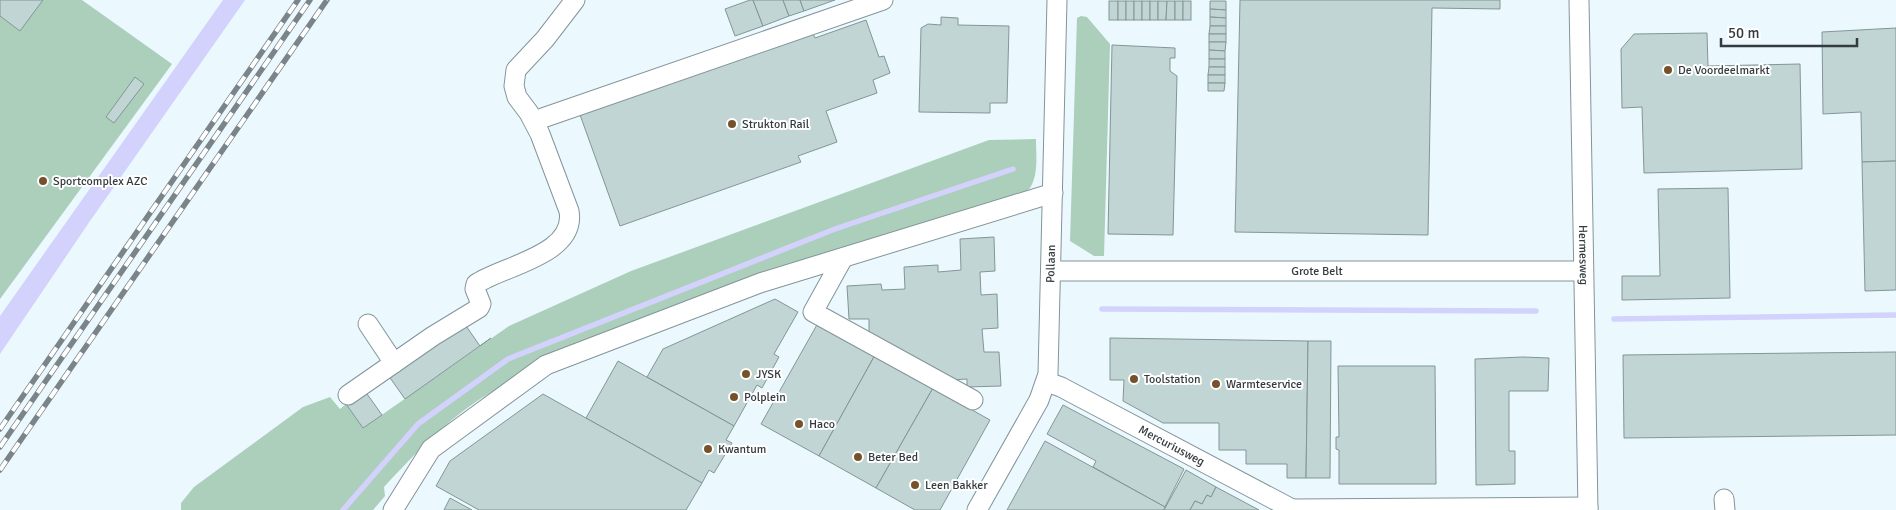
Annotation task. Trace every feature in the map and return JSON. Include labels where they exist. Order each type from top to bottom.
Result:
[{"type":"street","points":[[348,394],[459,318],[479,308],[481,304],[475,289],[476,284],[544,252],[566,234],[570,218],[568,211],[534,121],[515,92],[516,70],[545,39],[575,0]]},
{"type":"street","points":[[534,121],[883,0]]},
{"type":"street","name":"Pollaan","points":[[977,510],[1047,382],[1057,0]]},
{"type":"street","name":"Hermesweg","points":[[1578,0],[1588,509]]},
{"type":"street","points":[[394,510],[431,448],[546,365],[760,283],[1053,192]]},
{"type":"street","points":[[843,258],[812,312],[973,400]]},
{"type":"street","name":"Grote Belt","points":[[1051,271],[1583,271]]},
{"type":"street","points":[[368,324],[394,363]]},
{"type":"street","name":"Mercuriusweg","points":[[1047,382],[1061,387],[1294,510]]},
{"type":"street","points":[[1294,510],[1588,509]]},
{"type":"green space","name":"Sportcomplex AZC","points":[[0,0],[82,0],[172,64],[0,299]]},
{"type":"green space","points":[[1081,16],[1087,17],[1110,44],[1104,256],[1094,256],[1070,241],[1077,18]]},
{"type":"green space","points":[[1036,139],[1035,177],[1023,195],[967,214],[959,211],[720,295],[570,352],[513,380],[471,405],[432,438],[384,487],[385,496],[373,510],[181,510],[181,503],[194,487],[303,407],[330,397],[340,409],[346,404],[363,428],[509,326],[631,271],[989,140]]},
{"type":"water","points":[[223,0],[245,0],[90,221],[0,354],[0,316]]},
{"type":"building","points":[[0,0],[43,0],[20,31],[0,16]]},
{"type":"building","points":[[753,0],[763,26],[735,36],[725,9]]},
{"type":"building","points":[[753,0],[783,0],[789,16],[763,26]]},
{"type":"building","points":[[783,0],[800,0],[804,11],[789,16]]},
{"type":"building","points":[[800,0],[835,0],[804,11]]},
{"type":"building","points":[[1240,0],[1500,0],[1500,9],[1432,8],[1428,235],[1235,232]]},
{"type":"building","points":[[1109,1],[1118,1],[1118,20],[1109,20]]},
{"type":"building","points":[[1118,1],[1126,1],[1126,20],[1118,20]]},
{"type":"building","points":[[1126,1],[1134,1],[1134,20],[1126,20]]},
{"type":"building","points":[[1134,1],[1142,1],[1142,20],[1134,20]]},
{"type":"building","points":[[1142,1],[1150,1],[1150,20],[1142,20]]},
{"type":"building","points":[[1150,1],[1158,1],[1158,20],[1150,20]]},
{"type":"building","points":[[1158,1],[1167,1],[1166,20],[1158,20]]},
{"type":"building","points":[[1167,1],[1175,1],[1175,20],[1166,20]]},
{"type":"building","points":[[1175,1],[1183,1],[1183,20],[1175,20]]},
{"type":"building","points":[[1183,1],[1191,1],[1191,20],[1183,20]]},
{"type":"building","points":[[1210,1],[1226,1],[1226,10],[1210,9]]},
{"type":"building","points":[[1210,9],[1226,10],[1226,18],[1210,17]]},
{"type":"building","points":[[941,17],[958,18],[958,25],[1009,26],[1007,103],[990,103],[990,113],[919,112],[921,28],[928,24],[941,25]]},
{"type":"building","points":[[1210,17],[1226,18],[1226,26],[1210,26]]},
{"type":"building","points":[[866,20],[879,57],[884,56],[890,73],[873,80],[877,93],[826,111],[837,142],[798,156],[801,162],[620,226],[579,112],[811,29],[815,38]]},
{"type":"building","points":[[1210,26],[1226,26],[1226,34],[1209,34]]},
{"type":"building","points":[[1896,28],[1896,161],[1862,162],[1861,112],[1823,114],[1822,32]]},
{"type":"building","points":[[1707,33],[1708,66],[1800,64],[1802,169],[1644,173],[1642,107],[1622,108],[1621,49],[1634,34]]},
{"type":"building","points":[[1209,34],[1226,34],[1226,42],[1209,42]]},
{"type":"building","points":[[1209,42],[1226,42],[1225,51],[1209,50]]},
{"type":"building","points":[[1112,45],[1175,48],[1175,58],[1170,58],[1170,71],[1177,76],[1173,235],[1108,234]]},
{"type":"building","points":[[1209,50],[1225,51],[1225,59],[1209,59]]},
{"type":"building","points":[[1209,59],[1225,59],[1225,67],[1209,67]]},
{"type":"building","points":[[1209,67],[1225,67],[1225,75],[1208,75]]},
{"type":"building","points":[[1208,75],[1225,75],[1225,83],[1208,83]]},
{"type":"building","points":[[135,77],[144,84],[114,123],[106,117]]},
{"type":"building","points":[[1208,83],[1225,83],[1224,91],[1208,91]]},
{"type":"building","points":[[1896,161],[1896,290],[1865,291],[1862,162]]},
{"type":"building","points":[[1728,188],[1730,298],[1622,300],[1622,276],[1660,276],[1658,189]]},
{"type":"building","points":[[994,237],[995,271],[980,272],[981,295],[997,294],[998,328],[982,329],[984,352],[999,352],[1001,386],[967,387],[967,379],[951,380],[869,334],[869,319],[849,319],[847,286],[881,284],[882,290],[905,289],[904,267],[938,265],[938,272],[961,270],[960,239]]},
{"type":"building","points":[[775,299],[798,312],[774,354],[779,357],[762,388],[757,385],[734,426],[647,377],[663,349]]},
{"type":"building","points":[[464,323],[480,346],[405,399],[388,375]]},
{"type":"building","points":[[818,323],[875,355],[819,456],[761,424]]},
{"type":"building","points":[[1110,338],[1308,341],[1306,478],[1287,478],[1287,464],[1246,464],[1246,450],[1219,450],[1219,423],[1163,423],[1123,401],[1124,380],[1110,380]]},
{"type":"building","points":[[1308,341],[1331,341],[1330,478],[1306,478]]},
{"type":"building","points":[[1896,352],[1896,435],[1624,438],[1623,355]]},
{"type":"building","points":[[875,355],[933,388],[876,488],[819,456]]},
{"type":"building","points":[[1549,358],[1548,391],[1509,391],[1509,451],[1515,451],[1515,484],[1476,485],[1475,359]]},
{"type":"building","points":[[618,361],[734,426],[726,440],[732,443],[714,473],[709,470],[702,483],[586,418]]},
{"type":"building","points":[[1338,366],[1435,366],[1436,484],[1339,484],[1339,450],[1336,449],[1336,437],[1339,437]]},
{"type":"building","points":[[933,388],[990,420],[940,510],[915,510],[876,488]]},
{"type":"building","points":[[365,391],[382,415],[363,428],[346,404]]},
{"type":"building","points":[[543,394],[702,483],[686,510],[479,510],[436,486],[450,461]]},
{"type":"building","points":[[1063,405],[1184,469],[1165,507],[1093,467],[1096,461],[1047,434]]},
{"type":"building","points":[[1045,441],[1165,507],[1164,510],[1007,510]]},
{"type":"building","points":[[1186,470],[1216,487],[1211,497],[1207,495],[1202,504],[1195,501],[1190,510],[1164,510]]},
{"type":"building","points":[[1216,487],[1259,510],[1190,510],[1195,501],[1202,504],[1207,495],[1211,497]]},
{"type":"building","points":[[450,498],[472,510],[444,510]]},
{"type":"waterway","points":[[343,510],[418,424],[508,359],[835,229],[1013,169]]},
{"type":"waterway","points":[[1102,309],[1536,311]]},
{"type":"waterway","points":[[1614,319],[1896,315]]},
{"type":"railway","points":[[0,429],[298,0]]},
{"type":"railway","points":[[0,447],[310,0]]},
{"type":"railway","points":[[0,470],[327,0]]},
{"type":"place","name":"De Voordeelmarkt","points":[[1668,70]]},
{"type":"place","name":"Strukton Rail","points":[[732,124]]},
{"type":"place","name":"Sportcomplex AZC","points":[[43,181]]},
{"type":"place","name":"JYSK","points":[[746,374]]},
{"type":"place","name":"Toolstation","points":[[1134,379]]},
{"type":"place","name":"Warmteservice","points":[[1216,384]]},
{"type":"place","name":"Polplein","points":[[734,397]]},
{"type":"place","name":"Haco","points":[[799,424]]},
{"type":"place","name":"Kwantum","points":[[708,449]]},
{"type":"place","name":"Beter Bed","points":[[858,457]]},
{"type":"place","name":"Leen Bakker","points":[[915,485]]}]
